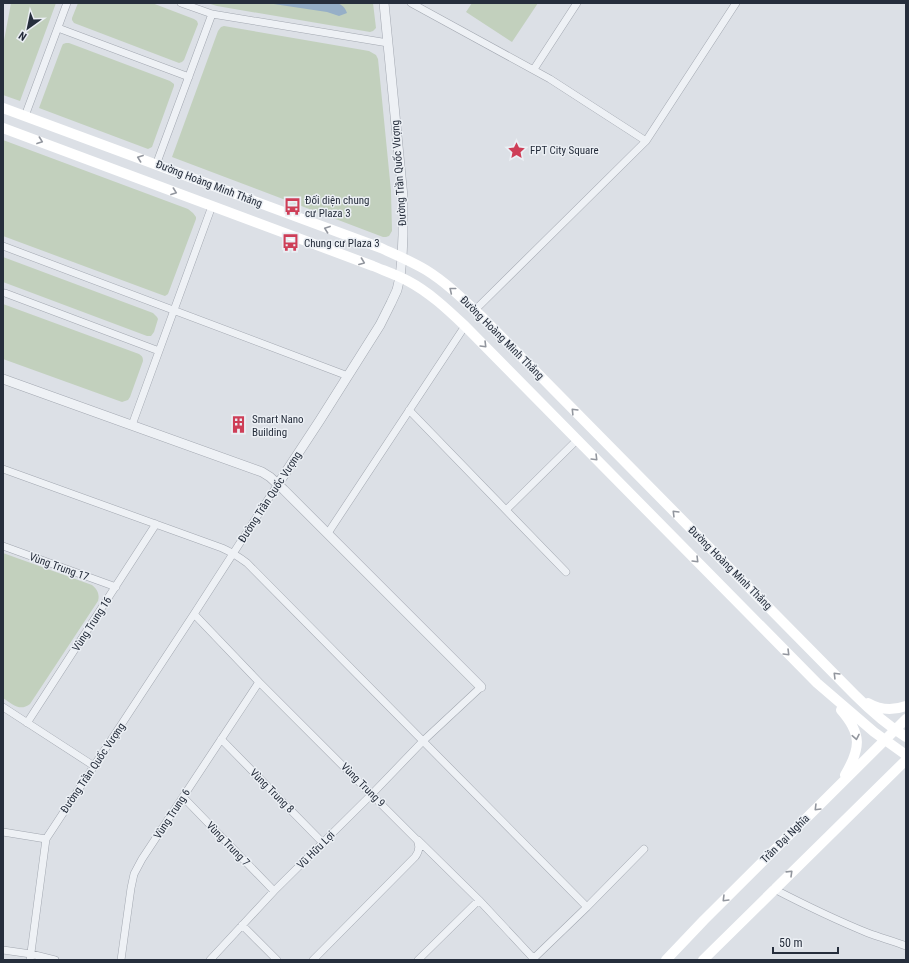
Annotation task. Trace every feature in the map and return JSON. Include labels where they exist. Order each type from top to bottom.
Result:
[{"type":"main road","name":"Đường Hoàng Minh Thắng","points":[[3,108],[381,248],[432,275],[455,292],[475,310],[855,695],[895,730],[906,737]]},
{"type":"main road","name":"Đường Hoàng Minh Thắng","points":[[3,128],[400,277],[427,293],[465,326],[817,683],[885,741],[906,755]]},
{"type":"main road","points":[[212,206],[219,188]]},
{"type":"main road","points":[[577,440],[590,427]]},
{"type":"main road","points":[[817,683],[848,717],[857,738],[857,749],[853,762],[834,791]]},
{"type":"main road","points":[[855,695],[880,709],[892,709],[906,706]]},
{"type":"main road","name":"Trần Đại Nghĩa","points":[[666,960],[704,920],[906,719]]},
{"type":"main road","points":[[703,960],[906,760]]},
{"type":"street","points":[[26,116],[67,3]]},
{"type":"street","points":[[181,3],[212,14],[388,43]]},
{"type":"street","name":"Đường Trần Quốc Vượng","points":[[30,957],[46,839],[234,554],[348,376],[380,325],[397,290],[402,258],[404,221],[403,197],[384,3]]},
{"type":"street","points":[[412,3],[550,79],[646,141]]},
{"type":"street","points":[[534,70],[577,3]]},
{"type":"street","points":[[475,310],[646,141],[736,3]]},
{"type":"street","points":[[156,165],[212,14]]},
{"type":"street","points":[[58,28],[189,77]]},
{"type":"street","points":[[132,425],[212,206]]},
{"type":"street","points":[[3,246],[348,376]]},
{"type":"street","points":[[5,293],[159,351]]},
{"type":"street","points":[[328,533],[465,326]]},
{"type":"street","points":[[3,379],[256,469],[270,477],[328,533],[481,687]]},
{"type":"street","points":[[409,410],[566,572]]},
{"type":"street","points":[[506,510],[577,440]]},
{"type":"street","points":[[3,469],[222,548],[234,554],[247,564],[587,907]]},
{"type":"street","name":"Vùng Trung 16","points":[[27,723],[156,524]]},
{"type":"street","name":"Vùng Trung 17","points":[[3,546],[116,587]]},
{"type":"street","name":"Vùng Trung 9","points":[[194,614],[417,840],[479,900],[533,959]]},
{"type":"street","name":"Vùng Trung 6","points":[[121,960],[134,874],[142,859],[260,682]]},
{"type":"street","name":"Vũ Hữu Lợi","points":[[210,960],[274,891],[423,741],[481,687]]},
{"type":"street","points":[[3,708],[94,766]]},
{"type":"street","name":"Vùng Trung 8","points":[[221,739],[323,843]]},
{"type":"street","name":"Vùng Trung 7","points":[[183,797],[274,891]]},
{"type":"street","points":[[3,832],[46,839]]},
{"type":"street","points":[[313,960],[415,857],[419,850],[417,840]]},
{"type":"street","points":[[533,959],[644,849]]},
{"type":"street","points":[[774,889],[842,922],[906,946]]},
{"type":"street","points":[[418,960],[479,900]]},
{"type":"street","points":[[242,925],[276,960]]},
{"type":"street","points":[[3,950],[30,957],[56,960]]},
{"type":"green space","points":[[11,3],[56,3],[20,101],[3,95],[3,46]]},
{"type":"green space","points":[[78,3],[152,3],[194,19],[198,24],[184,60],[179,63],[74,23],[72,18]]},
{"type":"green space","points":[[207,3],[373,3],[376,28],[370,32],[217,6]]},
{"type":"green space","points":[[472,3],[538,3],[512,42],[466,12]]},
{"type":"green space","points":[[224,26],[369,51],[376,55],[378,59],[391,191],[392,231],[389,236],[383,237],[172,157],[218,31]]},
{"type":"green space","points":[[66,43],[170,81],[174,84],[152,147],[148,149],[39,108],[62,46]]},
{"type":"green space","points":[[3,140],[188,209],[193,213],[196,219],[168,294],[165,296],[162,295],[3,236]]},
{"type":"green space","points":[[3,257],[153,313],[158,319],[154,332],[151,336],[147,336],[3,282]]},
{"type":"green space","points":[[3,304],[139,354],[143,358],[143,361],[128,400],[122,402],[3,359]]},
{"type":"green space","points":[[3,553],[92,585],[97,590],[99,596],[98,601],[30,704],[23,707],[13,705],[3,698]]},
{"type":"water","points":[[267,3],[337,3],[343,6],[347,13],[339,16],[327,12]]},
{"type":"place","name":"FPT City Square","points":[[517,150]]},
{"type":"place","name":"Đối diện chung cư Plaza 3","points":[[292,206]]},
{"type":"place","name":"Chung cư Plaza 3","points":[[291,243]]},
{"type":"place","name":"Smart Nano Building","points":[[239,425]]}]
